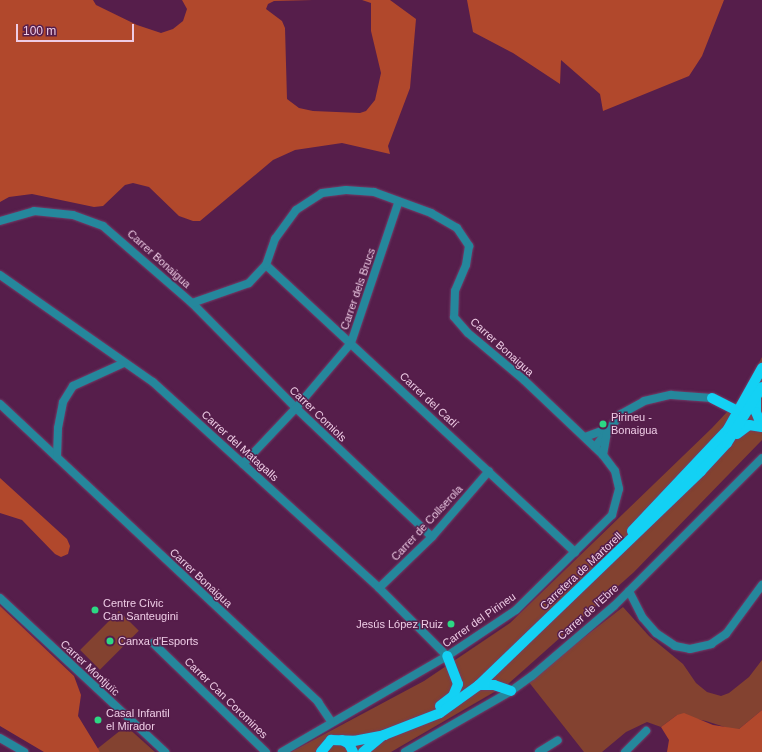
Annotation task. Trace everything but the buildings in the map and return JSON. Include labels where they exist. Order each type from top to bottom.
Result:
[{"type":"main road","points":[[603,564],[642,519],[713,447],[752,396],[762,368]]},
{"type":"main road","points":[[729,440],[738,424],[741,409],[747,405],[762,386]]},
{"type":"main road","name":"Carretera de Martorell","points":[[384,735],[447,709],[479,685],[603,564],[652,520],[729,440],[752,396],[762,386]]},
{"type":"main road","points":[[730,403],[752,396]]},
{"type":"main road","points":[[729,440],[746,427],[762,427],[752,396]]},
{"type":"main road","points":[[712,398],[730,403],[741,409]]},
{"type":"main road","points":[[730,403],[730,426]]},
{"type":"main road","points":[[416,722],[455,694],[457,680],[447,656]]},
{"type":"main road","points":[[479,685],[494,685],[511,691]]},
{"type":"main road","points":[[322,752],[332,740],[354,741],[384,735]]},
{"type":"main road","points":[[363,752],[384,735]]},
{"type":"main road","points":[[342,740],[349,744],[353,752]]},
{"type":"street","name":"Carrer Bonaigua","points":[[0,220],[34,211],[73,215],[103,226],[192,303],[249,283],[266,265],[275,239],[296,210],[322,194],[346,190],[374,192],[398,203],[431,213],[457,228],[469,246],[466,265],[455,291],[454,316],[468,333],[603,454]]},
{"type":"street","name":"Carrer dels Brucs","points":[[243,464],[296,408],[351,343],[398,203]]},
{"type":"street","name":"Carrer del Cadí","points":[[266,265],[576,552]]},
{"type":"street","name":"Carrer del Matagalls","points":[[0,274],[124,363],[153,382],[379,588],[447,656]]},
{"type":"street","name":"Carrer Comiols","points":[[192,303],[296,408],[432,537]]},
{"type":"street","points":[[57,458],[58,428],[63,402],[73,386],[124,363]]},
{"type":"street","points":[[595,446],[607,429],[621,414],[644,401],[671,395],[712,398]]},
{"type":"street","name":"Carrer Bonaigua","points":[[0,404],[318,702],[331,722]]},
{"type":"street","points":[[585,437],[607,429]]},
{"type":"street","points":[[603,454],[607,429]]},
{"type":"street","name":"Carrer del Pirineu","points":[[282,752],[331,722],[447,656],[516,610],[612,515],[618,501],[619,490],[615,471],[603,454]]},
{"type":"street","name":"Carrer de l'Ebre","points":[[405,752],[511,691],[591,626],[629,591],[762,458]]},
{"type":"street","name":"Carrer de Collserola","points":[[379,588],[432,537],[489,471]]},
{"type":"street","points":[[629,591],[643,618],[656,633],[675,646],[690,649],[711,644],[726,634],[762,585]]},
{"type":"street","name":"Carrer Montjuïc","points":[[0,598],[164,751]]},
{"type":"street","name":"Carrer Can Coromines","points":[[154,643],[266,752]]},
{"type":"street","points":[[625,752],[646,731]]},
{"type":"street","points":[[0,738],[24,752]]},
{"type":"street","points":[[540,752],[558,740]]},
{"type":"shaded area","points":[[0,0],[93,0],[96,5],[137,25],[161,33],[173,29],[183,21],[187,9],[182,0],[313,0],[274,1],[268,4],[266,9],[282,21],[285,28],[287,99],[299,108],[313,111],[360,113],[366,111],[375,100],[381,73],[371,31],[371,3],[362,0],[390,0],[416,19],[410,88],[388,146],[390,154],[342,143],[295,150],[273,160],[200,221],[193,221],[179,216],[149,187],[133,183],[125,185],[103,206],[94,207],[32,194],[9,197],[0,202]]},
{"type":"shaded area","points":[[467,0],[724,0],[702,56],[689,76],[603,111],[600,94],[561,60],[560,84],[513,53],[473,32]]},
{"type":"shaded area","points":[[762,357],[762,440],[634,572],[508,684],[391,752],[291,752],[424,681],[510,623],[712,428],[741,397]]},
{"type":"shaded area","points":[[0,478],[67,539],[70,546],[68,554],[61,557],[55,554],[22,520],[0,513]]},
{"type":"shaded area","points":[[0,606],[74,676],[81,695],[78,716],[100,752],[44,752],[0,726]]},
{"type":"shaded area","points":[[623,607],[649,636],[683,664],[696,683],[707,692],[721,696],[729,693],[749,677],[762,660],[762,710],[739,729],[731,729],[706,721],[677,715],[661,727],[647,722],[626,732],[602,752],[584,752],[528,681]]},
{"type":"shaded area","name":"Canxa d'Esports","points":[[119,611],[139,631],[100,670],[80,650]]},
{"type":"shaded area","points":[[762,710],[762,752],[667,752],[669,740],[661,727],[677,715],[684,713],[713,725],[739,729]]},
{"type":"shaded area","points":[[126,726],[155,752],[100,752],[97,749]]},
{"type":"place","name":"Pirineu - Bonaigua","points":[[603,424]]},
{"type":"place","name":"Centre Cívic Can Santeugini","points":[[95,610]]},
{"type":"place","name":"Jesús López Ruiz","points":[[451,624]]},
{"type":"place","name":"Canxa d'Esports","points":[[110,641]]},
{"type":"place","name":"Casal Infantil el Mirador","points":[[98,720]]}]
